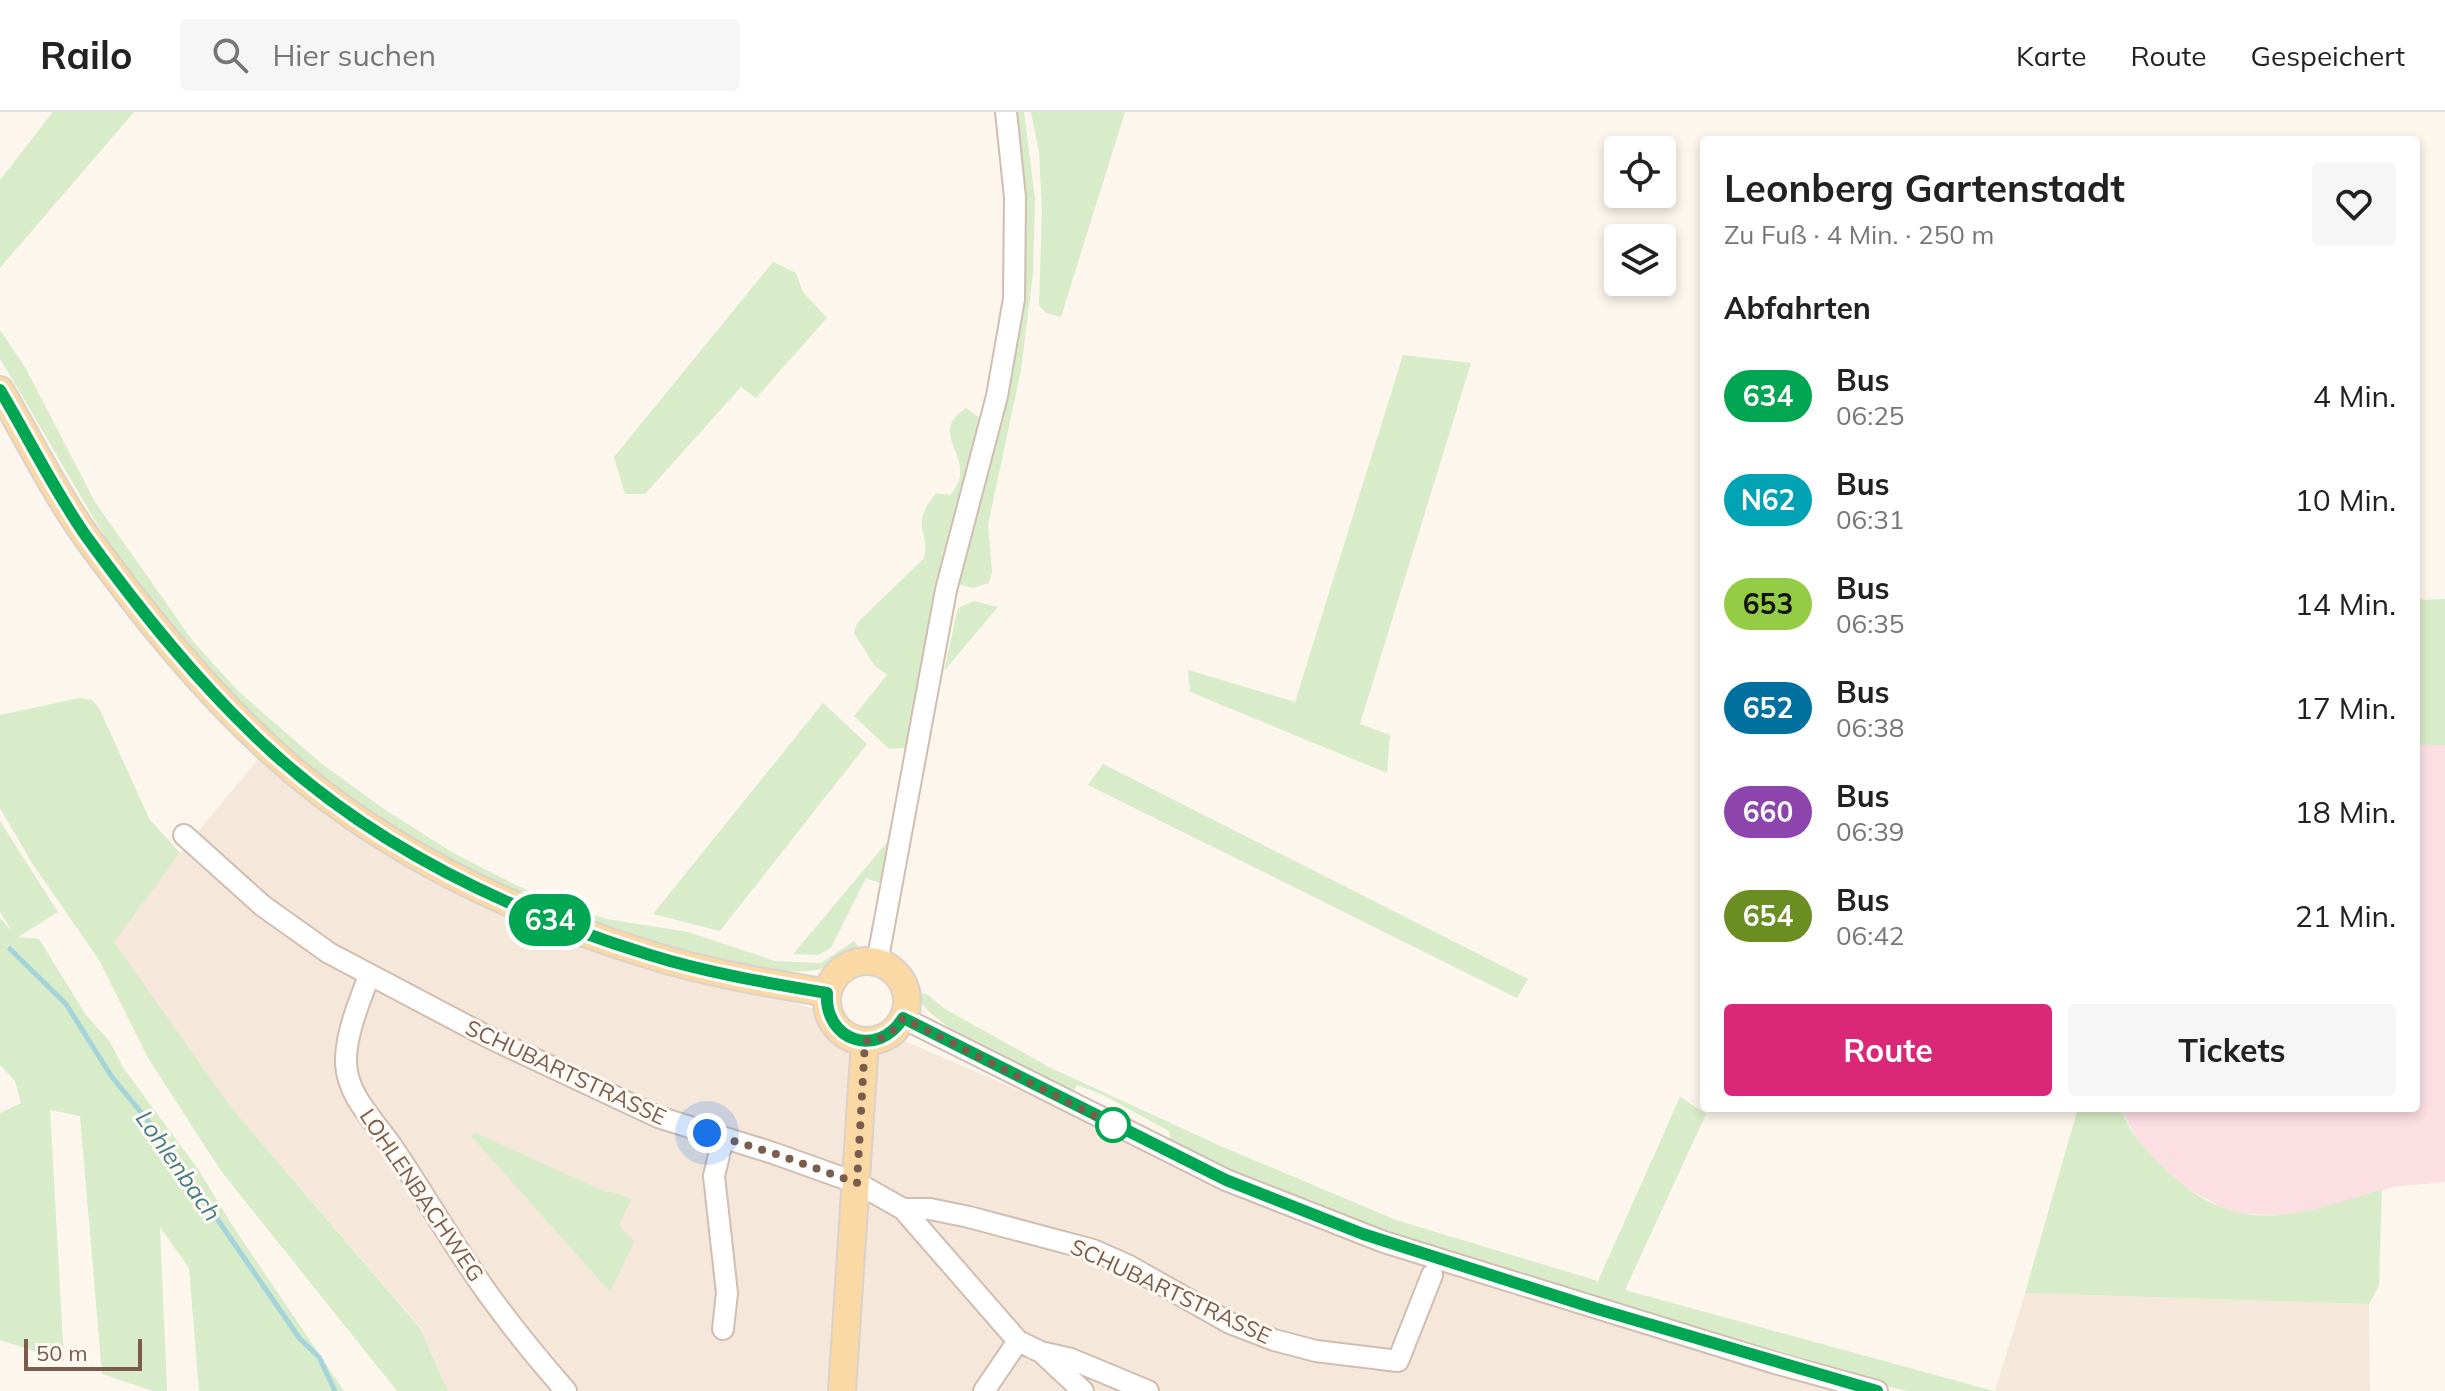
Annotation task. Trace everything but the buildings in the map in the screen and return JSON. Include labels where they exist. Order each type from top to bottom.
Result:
[{"type":"main road","points":[[0,390],[84,533],[173,649],[271,751],[333,800],[407,851],[457,878],[582,933],[708,970],[827,993]]},
{"type":"main road","points":[[855,963],[877,963],[888,967],[904,984],[906,1007],[903,1018],[884,1038],[865,1041],[846,1036],[832,1022],[827,993],[837,974],[846,967],[855,963]]},
{"type":"main road","points":[[842,1391],[865,1041]]},
{"type":"street","points":[[877,963],[946,590],[997,396],[1014,299],[1015,197],[1006,112]]},
{"type":"street","name":"SCHUBARTSTRASSE","points":[[184,835],[274,915],[329,953],[490,1038],[658,1117],[857,1183],[903,1209],[930,1209],[956,1214],[1093,1250],[1129,1266],[1230,1323],[1274,1340],[1363,1359],[1398,1361],[1432,1275]]},
{"type":"street","name":"LOHLENBACHWEG","points":[[369,976],[351,1033],[346,1064],[351,1087],[364,1111],[392,1146],[486,1291],[566,1391]]},
{"type":"street","points":[[903,1018],[1226,1180],[1370,1237],[1609,1313],[1877,1391]]},
{"type":"street","points":[[723,1138],[714,1176],[727,1293],[723,1329]]},
{"type":"street","points":[[903,1209],[1018,1341],[1148,1391]]},
{"type":"street","points":[[984,1391],[1018,1341]]},
{"type":"street","points":[[1041,1352],[1083,1391]]},
{"type":"shaded area","points":[[2420,623],[2445,630],[2445,1182],[2393,1187],[2313,1212],[2243,1214],[2223,1208],[2183,1186],[2144,1150],[2122,1112],[2420,1112]]},
{"type":"shaded area","points":[[260,757],[523,922],[682,979],[753,992],[805,1006],[907,1042],[1213,1174],[1520,1294],[1839,1391],[448,1391],[420,1327],[231,1107],[113,941],[180,853]]},
{"type":"shaded area","points":[[2025,1293],[2369,1304],[2370,1391],[1995,1391]]},
{"type":"green space","points":[[53,112],[134,112],[0,268],[0,180]]},
{"type":"green space","points":[[1014,112],[1024,112],[1035,199],[1033,274],[1021,370],[988,525],[992,572],[989,583],[973,588],[957,584],[1023,198],[1020,146]]},
{"type":"green space","points":[[1031,112],[1125,112],[1061,317],[1046,313],[1039,305],[1042,210],[1039,152]]},
{"type":"green space","points":[[773,262],[796,273],[803,292],[827,318],[756,398],[741,387],[645,494],[625,494],[614,457]]},
{"type":"green space","points":[[0,330],[25,367],[95,502],[193,641],[238,691],[322,764],[384,809],[450,851],[516,885],[607,919],[688,932],[775,961],[821,963],[854,941],[858,946],[843,960],[825,968],[782,971],[738,963],[628,934],[558,912],[480,878],[412,840],[346,797],[257,723],[177,639],[143,594],[100,529],[0,359]]},
{"type":"green space","points":[[1403,355],[1471,363],[1360,724],[1390,735],[1387,773],[1190,692],[1188,670],[1295,702]]},
{"type":"green space","points":[[966,408],[983,420],[937,587],[905,748],[889,749],[854,716],[887,675],[874,665],[854,633],[857,623],[924,558],[922,521],[928,505],[936,493],[950,495],[958,482],[960,470],[950,428],[954,418]]},
{"type":"green space","points":[[2420,598],[2445,599],[2445,745],[2420,745]]},
{"type":"green space","points":[[974,601],[998,607],[944,671],[958,608]]},
{"type":"green space","points":[[79,698],[92,700],[99,708],[150,820],[180,853],[114,942],[231,1107],[420,1328],[448,1391],[397,1391],[221,1171],[148,1058],[99,960],[32,863],[0,808],[0,715]]},
{"type":"green space","points":[[823,703],[867,744],[720,931],[653,914]]},
{"type":"green space","points":[[1103,764],[1528,979],[1517,998],[1088,785]]},
{"type":"green space","points":[[0,821],[58,912],[18,937],[39,939],[86,1015],[110,1042],[124,1069],[198,1169],[344,1391],[199,1391],[189,1268],[160,1227],[167,1391],[153,1391],[102,1374],[80,1116],[50,1110],[64,1361],[0,1340],[0,1113],[21,1103],[15,1081],[0,1065],[0,918],[12,931],[0,912]]},
{"type":"green space","points":[[889,840],[880,883],[866,878],[831,948],[818,955],[793,954]]},
{"type":"green space","points":[[916,994],[927,994],[945,1009],[1051,1068],[1223,1147],[1396,1220],[1598,1281],[1680,1097],[1706,1114],[1625,1290],[1994,1391],[1907,1391],[1891,1387],[1490,1269],[1303,1204],[1183,1148],[1170,1140],[1169,1131],[1103,1095],[1077,1085],[1072,1095],[1011,1064],[962,1036],[925,1007]]},
{"type":"green space","points":[[2077,1112],[2122,1112],[2140,1143],[2168,1172],[2194,1193],[2220,1207],[2245,1214],[2297,1213],[2382,1189],[2379,1286],[2369,1304],[2025,1293]]},
{"type":"green space","points":[[476,1133],[603,1191],[631,1199],[619,1225],[634,1242],[610,1292],[471,1136]]},
{"type":"waterway","name":"Lohlenbach","points":[[10,949],[66,1004],[112,1077],[158,1133],[300,1339],[319,1357],[335,1391]]},
{"type":"bus line","name":"634","points":[[0,390],[84,533],[173,649],[271,751],[333,800],[407,851],[457,878],[510,904],[582,933],[652,956],[827,993],[828,1013],[832,1022],[846,1036],[856,1040],[884,1038],[903,1018],[1226,1180],[1384,1242],[1715,1345],[1877,1391]]},
{"type":"route","points":[[707,1133],[857,1183],[865,1041],[884,1038],[903,1018],[1113,1125]]}]
